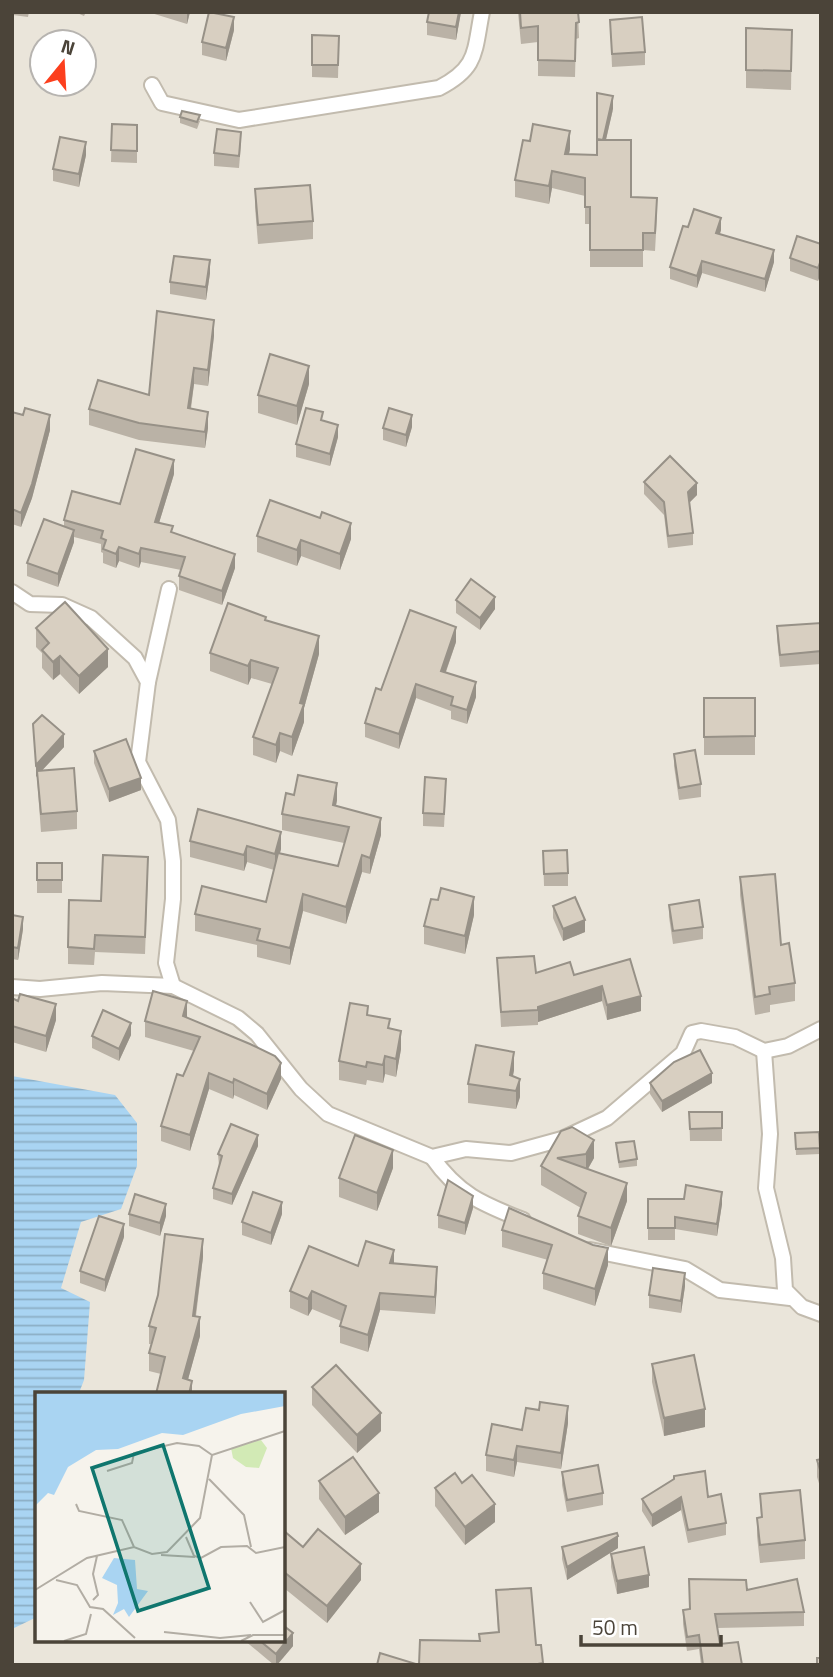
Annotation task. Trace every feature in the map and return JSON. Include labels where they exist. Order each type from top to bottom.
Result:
[{"type":"street","points":[[152,85],[163,103],[239,120],[439,88],[463,76],[476,48],[482,12]]},
{"type":"street","points":[[169,589],[148,682],[138,762],[167,820],[173,860],[173,899],[166,963],[173,986]]},
{"type":"street","points":[[12,592],[30,604],[62,605],[91,618],[135,658],[148,682]]},
{"type":"street","points":[[12,986],[40,989],[102,983],[173,986],[238,1018],[257,1034],[301,1089],[328,1114],[432,1157],[449,1180],[463,1193],[532,1224]]},
{"type":"street","points":[[432,1157],[466,1149],[511,1153],[562,1139],[607,1118],[683,1053],[692,1033],[735,1037],[764,1051],[788,1046],[821,1029]]},
{"type":"street","points":[[764,1051],[769,1134],[766,1188],[783,1258],[785,1290],[790,1298],[802,1307],[821,1314]]},
{"type":"street","points":[[574,1244],[597,1253],[685,1269],[720,1290],[790,1298]]},
{"type":"shaded area","points":[[12,12],[821,12],[821,1665],[12,1665]]},
{"type":"water","points":[[12,1076],[115,1095],[137,1123],[137,1166],[121,1209],[81,1222],[61,1288],[90,1302],[84,1380],[79,1392],[35,1392],[35,1618],[12,1629]]},
{"type":"building","points":[[209,12],[234,17],[226,48],[202,42]]},
{"type":"building","points":[[429,12],[459,12],[456,27],[427,22]]},
{"type":"building","points":[[520,12],[578,12],[575,61],[538,60],[538,26],[521,28]]},
{"type":"building","points":[[642,17],[645,52],[612,54],[610,20]]},
{"type":"building","points":[[746,28],[792,30],[791,71],[746,70]]},
{"type":"building","points":[[312,35],[339,36],[338,65],[312,65]]},
{"type":"building","points":[[597,93],[613,96],[603,140],[597,139]]},
{"type":"building","points":[[182,111],[200,115],[197,122],[180,117]]},
{"type":"building","points":[[112,124],[137,125],[137,151],[111,150]]},
{"type":"building","points":[[533,124],[570,131],[565,154],[597,155],[597,140],[631,140],[631,197],[657,198],[655,233],[643,233],[643,250],[590,250],[590,207],[585,207],[585,178],[552,171],[549,186],[515,180],[523,140],[530,141]]},
{"type":"building","points":[[217,129],[241,132],[239,156],[214,153]]},
{"type":"building","points":[[60,137],[86,142],[79,174],[53,169]]},
{"type":"building","points":[[310,185],[313,221],[258,225],[255,189]]},
{"type":"building","points":[[694,209],[721,218],[716,233],[774,250],[765,279],[702,261],[697,276],[670,267],[683,226],[688,227]]},
{"type":"building","points":[[797,236],[821,244],[818,268],[790,258]]},
{"type":"building","points":[[174,256],[210,260],[206,287],[170,282]]},
{"type":"building","points":[[157,311],[214,320],[208,370],[194,368],[188,408],[208,412],[205,432],[139,423],[89,409],[98,380],[149,395]]},
{"type":"building","points":[[270,354],[309,366],[297,406],[258,395]]},
{"type":"building","points":[[25,408],[50,415],[32,484],[21,513],[12,509],[12,412],[23,415]]},
{"type":"building","points":[[306,408],[323,412],[321,420],[338,425],[330,454],[296,444]]},
{"type":"building","points":[[389,408],[412,415],[406,435],[383,428]]},
{"type":"building","points":[[136,449],[174,460],[155,522],[173,526],[171,532],[235,554],[222,591],[179,576],[185,557],[141,548],[139,554],[119,547],[116,554],[103,549],[106,540],[101,538],[103,531],[64,520],[72,491],[120,504]]},
{"type":"building","points":[[670,456],[697,483],[688,492],[693,533],[668,536],[664,502],[644,482]]},
{"type":"building","points":[[270,500],[320,518],[322,512],[351,523],[340,554],[301,540],[297,550],[257,536]]},
{"type":"building","points":[[44,519],[74,530],[58,574],[27,563]]},
{"type":"building","points":[[471,579],[495,597],[480,618],[456,600]]},
{"type":"building","points":[[65,602],[108,649],[79,676],[60,656],[53,662],[42,650],[49,643],[36,628]]},
{"type":"building","points":[[228,603],[266,617],[265,620],[319,636],[300,703],[304,704],[292,737],[280,733],[276,745],[253,737],[278,668],[251,660],[248,666],[210,653]]},
{"type":"building","points":[[410,610],[456,627],[441,671],[476,682],[467,710],[451,705],[453,697],[416,684],[399,734],[365,723],[376,688],[381,690]]},
{"type":"building","points":[[821,623],[821,651],[780,655],[777,626]]},
{"type":"building","points":[[704,698],[755,698],[755,736],[704,737]]},
{"type":"building","points":[[42,715],[64,734],[36,765],[33,724]]},
{"type":"building","points":[[126,739],[141,778],[109,789],[94,751]]},
{"type":"building","points":[[695,750],[701,784],[679,788],[674,754]]},
{"type":"building","points":[[74,768],[77,811],[41,814],[37,771]]},
{"type":"building","points":[[298,775],[337,783],[333,805],[381,818],[370,858],[362,855],[346,907],[303,894],[290,948],[257,940],[260,929],[195,914],[202,886],[266,902],[278,853],[338,866],[349,827],[282,814],[286,793],[294,795]]},
{"type":"building","points":[[425,777],[446,779],[444,814],[423,813]]},
{"type":"building","points":[[198,809],[281,832],[275,854],[247,846],[244,855],[190,841]]},
{"type":"building","points":[[567,850],[568,873],[544,874],[543,851]]},
{"type":"building","points":[[103,855],[148,857],[145,937],[95,935],[94,949],[68,947],[69,900],[101,901]]},
{"type":"building","points":[[37,863],[62,863],[62,880],[37,880]]},
{"type":"building","points":[[775,874],[781,945],[789,943],[795,983],[769,987],[770,994],[755,997],[740,877]]},
{"type":"building","points":[[441,888],[474,897],[465,936],[424,926],[431,899],[438,900]]},
{"type":"building","points":[[575,897],[585,920],[563,929],[553,906]]},
{"type":"building","points":[[699,900],[703,927],[673,931],[669,905]]},
{"type":"building","points":[[12,915],[23,917],[18,948],[12,947]]},
{"type":"building","points":[[534,956],[536,973],[570,962],[574,975],[630,959],[641,996],[607,1005],[602,986],[538,1007],[538,1010],[501,1012],[497,958]]},
{"type":"building","points":[[153,991],[187,1001],[183,1016],[275,1056],[281,1063],[267,1094],[234,1079],[233,1083],[209,1073],[190,1135],[161,1126],[177,1074],[183,1076],[200,1037],[145,1021]]},
{"type":"building","points":[[20,994],[56,1004],[46,1036],[12,1026],[12,998],[18,1001]]},
{"type":"building","points":[[350,1003],[368,1006],[367,1015],[390,1019],[388,1028],[401,1031],[396,1059],[385,1056],[383,1065],[367,1062],[366,1067],[339,1061]]},
{"type":"building","points":[[103,1010],[131,1023],[119,1049],[92,1036]]},
{"type":"building","points":[[476,1045],[514,1052],[510,1075],[520,1079],[516,1091],[468,1084]]},
{"type":"building","points":[[700,1050],[712,1073],[662,1101],[650,1083],[674,1062]]},
{"type":"building","points":[[689,1112],[722,1112],[722,1128],[690,1129]]},
{"type":"building","points":[[231,1124],[258,1135],[232,1194],[213,1188],[222,1156],[218,1154]]},
{"type":"building","points":[[572,1127],[594,1140],[586,1154],[557,1158],[627,1183],[611,1228],[578,1216],[586,1193],[541,1166],[561,1131]]},
{"type":"building","points":[[819,1132],[820,1148],[796,1149],[795,1133]]},
{"type":"building","points":[[355,1135],[393,1150],[377,1193],[339,1178]]},
{"type":"building","points":[[634,1141],[637,1159],[619,1162],[616,1143]]},
{"type":"building","points":[[448,1180],[473,1196],[465,1223],[438,1215]]},
{"type":"building","points":[[686,1185],[722,1192],[717,1224],[675,1217],[675,1228],[648,1228],[648,1199],[684,1199]]},
{"type":"building","points":[[253,1192],[282,1202],[271,1233],[242,1222]]},
{"type":"building","points":[[135,1194],[166,1204],[160,1223],[129,1214]]},
{"type":"building","points":[[509,1208],[593,1245],[608,1248],[595,1289],[543,1273],[552,1245],[502,1230]]},
{"type":"building","points":[[99,1216],[124,1224],[105,1280],[80,1271]]},
{"type":"building","points":[[165,1234],[203,1239],[193,1316],[200,1317],[183,1378],[192,1381],[189,1392],[156,1392],[165,1357],[149,1353],[156,1328],[149,1326],[158,1295]]},
{"type":"building","points":[[366,1241],[394,1250],[390,1263],[437,1267],[435,1297],[380,1293],[368,1335],[340,1326],[346,1306],[312,1291],[308,1299],[290,1291],[309,1246],[358,1266]]},
{"type":"building","points":[[653,1268],[685,1273],[681,1301],[649,1295]]},
{"type":"building","points":[[694,1355],[705,1409],[664,1418],[652,1364]]},
{"type":"building","points":[[336,1365],[381,1413],[357,1435],[312,1387]]},
{"type":"building","points":[[540,1402],[568,1406],[561,1453],[517,1446],[514,1460],[486,1455],[492,1424],[522,1430],[526,1408],[539,1410]]},
{"type":"building","points":[[353,1457],[379,1493],[345,1517],[319,1481]]},
{"type":"building","points":[[598,1465],[603,1493],[567,1500],[562,1472]]},
{"type":"building","points":[[705,1471],[708,1497],[721,1494],[726,1523],[688,1530],[681,1497],[652,1515],[642,1499],[674,1479],[674,1476]]},
{"type":"building","points":[[455,1473],[462,1483],[472,1475],[495,1504],[465,1527],[435,1488]]},
{"type":"building","points":[[800,1490],[805,1540],[760,1545],[757,1518],[762,1517],[760,1494]]},
{"type":"building","points":[[318,1529],[361,1564],[327,1606],[285,1573],[285,1532],[303,1547]]},
{"type":"building","points":[[617,1533],[618,1536],[567,1567],[562,1547]]},
{"type":"building","points":[[644,1547],[649,1575],[617,1581],[611,1554]]},
{"type":"building","points":[[689,1579],[746,1580],[747,1590],[797,1579],[804,1612],[715,1614],[720,1644],[738,1642],[742,1665],[703,1665],[699,1635],[687,1637],[683,1610],[690,1609]]},
{"type":"building","points":[[531,1588],[536,1645],[541,1645],[543,1663],[419,1665],[420,1640],[480,1641],[479,1634],[499,1632],[496,1590]]},
{"type":"building","points":[[285,1627],[293,1633],[276,1654],[261,1642],[285,1642]]},
{"type":"building","points":[[380,1653],[419,1665],[377,1665]]}]
